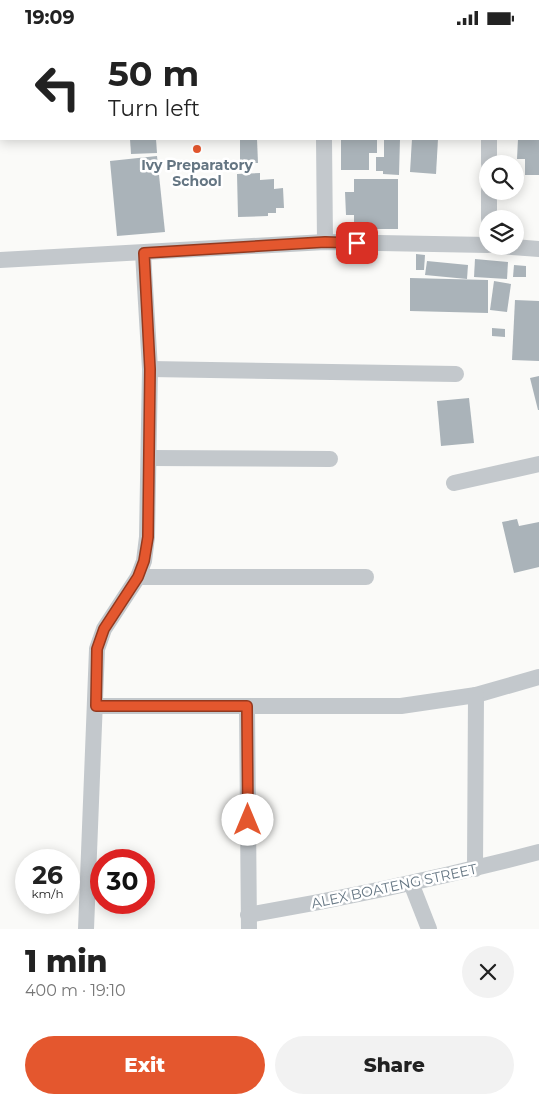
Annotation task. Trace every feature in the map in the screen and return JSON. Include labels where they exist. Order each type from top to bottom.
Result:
[{"type":"street","points":[[324,140],[325,242]]},
{"type":"street","points":[[489,140],[489,155]]},
{"type":"street","points":[[0,261],[325,242],[479,245]]},
{"type":"street","points":[[524,248],[539,249]]},
{"type":"street","points":[[86,929],[97,649],[104,629],[138,577],[144,561],[148,537],[150,369],[144,253]]},
{"type":"street","points":[[150,369],[456,375]]},
{"type":"street","points":[[150,458],[330,459]]},
{"type":"street","points":[[454,483],[539,464]]},
{"type":"street","points":[[138,577],[366,577]]},
{"type":"street","points":[[96,706],[402,706],[476,695],[539,677]]},
{"type":"street","points":[[475,869],[476,695]]},
{"type":"street","points":[[247,706],[248,922]]},
{"type":"street","name":"ALEX BOATENG STREET","points":[[248,922],[539,853]]},
{"type":"street","points":[[411,883],[429,929]]},
{"type":"building","points":[[130,140],[156,140],[157,153],[131,154]]},
{"type":"building","points":[[240,140],[257,140],[258,163],[240,163]]},
{"type":"building","points":[[341,140],[377,140],[377,153],[369,153],[369,170],[341,170]]},
{"type":"building","points":[[384,140],[400,140],[399,175],[383,174],[383,171],[376,171],[376,157],[384,157]]},
{"type":"building","points":[[412,140],[438,140],[436,174],[410,172]]},
{"type":"building","points":[[518,140],[539,140],[539,175],[525,175],[524,155],[517,155]]},
{"type":"building","points":[[157,156],[165,232],[117,236],[110,161]]},
{"type":"building","points":[[260,173],[260,180],[274,179],[274,189],[283,188],[284,208],[276,208],[276,213],[268,213],[268,216],[238,217],[237,174]]},
{"type":"building","points":[[354,179],[398,179],[398,229],[354,229],[354,215],[346,215],[345,192],[354,192]]},
{"type":"building","points":[[416,254],[425,255],[424,270],[416,270]]},
{"type":"building","points":[[475,259],[508,262],[507,279],[474,277]]},
{"type":"building","points":[[427,261],[468,265],[467,279],[425,275]]},
{"type":"building","points":[[514,265],[526,266],[526,277],[513,277]]},
{"type":"building","points":[[410,278],[488,280],[488,313],[410,311]]},
{"type":"building","points":[[494,281],[511,284],[507,312],[490,310]]},
{"type":"building","points":[[515,300],[539,301],[539,361],[512,360]]},
{"type":"building","points":[[492,328],[505,329],[505,337],[492,336]]},
{"type":"building","points":[[539,376],[539,410],[538,410],[530,378]]},
{"type":"building","points":[[469,398],[474,443],[441,446],[437,401]]},
{"type":"building","points":[[517,519],[519,526],[539,522],[539,567],[514,573],[502,522]]},
{"type":"place","name":"Ivy Preparatory School","points":[[197,149]]},
{"type":"route","points":[[248,820],[247,706],[96,706],[97,649],[104,629],[138,577],[144,561],[148,537],[150,369],[144,253],[325,242],[357,243]]}]
